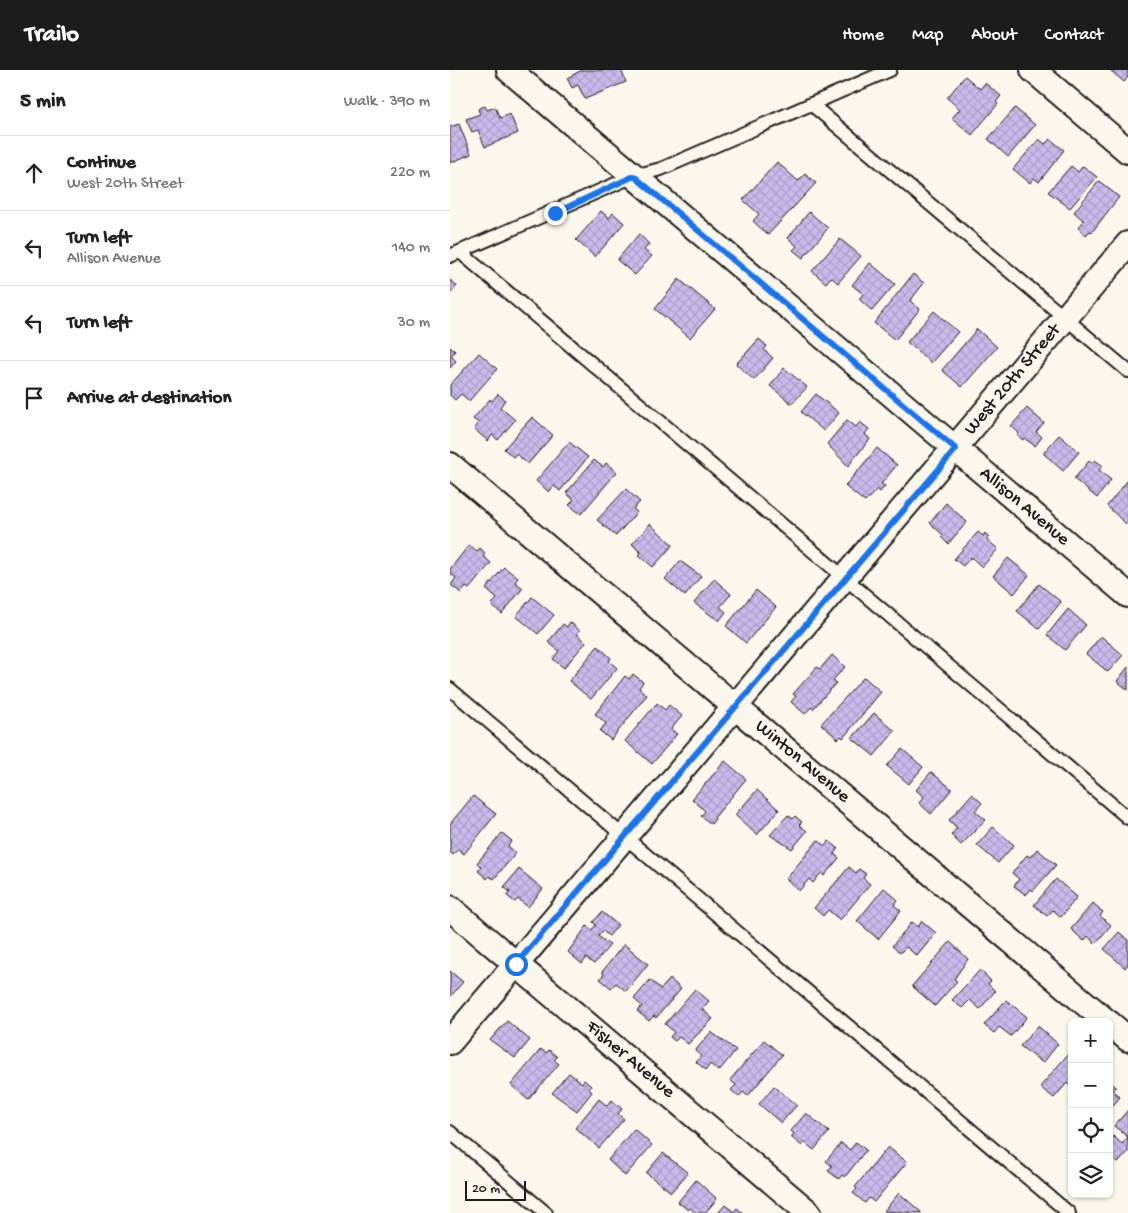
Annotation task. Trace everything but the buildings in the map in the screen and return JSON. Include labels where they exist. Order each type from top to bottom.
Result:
[{"type":"street","name":"Allison Avenue","points":[[509,70],[1128,595]]},
{"type":"street","points":[[1034,70],[1128,151]]},
{"type":"street","name":"West 20th Street","points":[[450,1042],[956,449],[1128,244]]},
{"type":"street","name":"Winton Avenue","points":[[450,465],[1102,1018]]},
{"type":"street","name":"Fisher Avenue","points":[[450,908],[809,1213]]},
{"type":"street","name":"Winton Avenue","points":[[1113,1027],[1128,1039]]},
{"type":"lane","points":[[890,70],[661,169],[634,176],[455,254],[844,578],[1128,818]]},
{"type":"lane","points":[[811,104],[1128,371]]},
{"type":"lane","points":[[450,689],[1069,1213]]},
{"type":"lane","points":[[450,1132],[546,1213]]},
{"type":"route","points":[[516,964],[956,449],[634,176],[555,213]]}]
